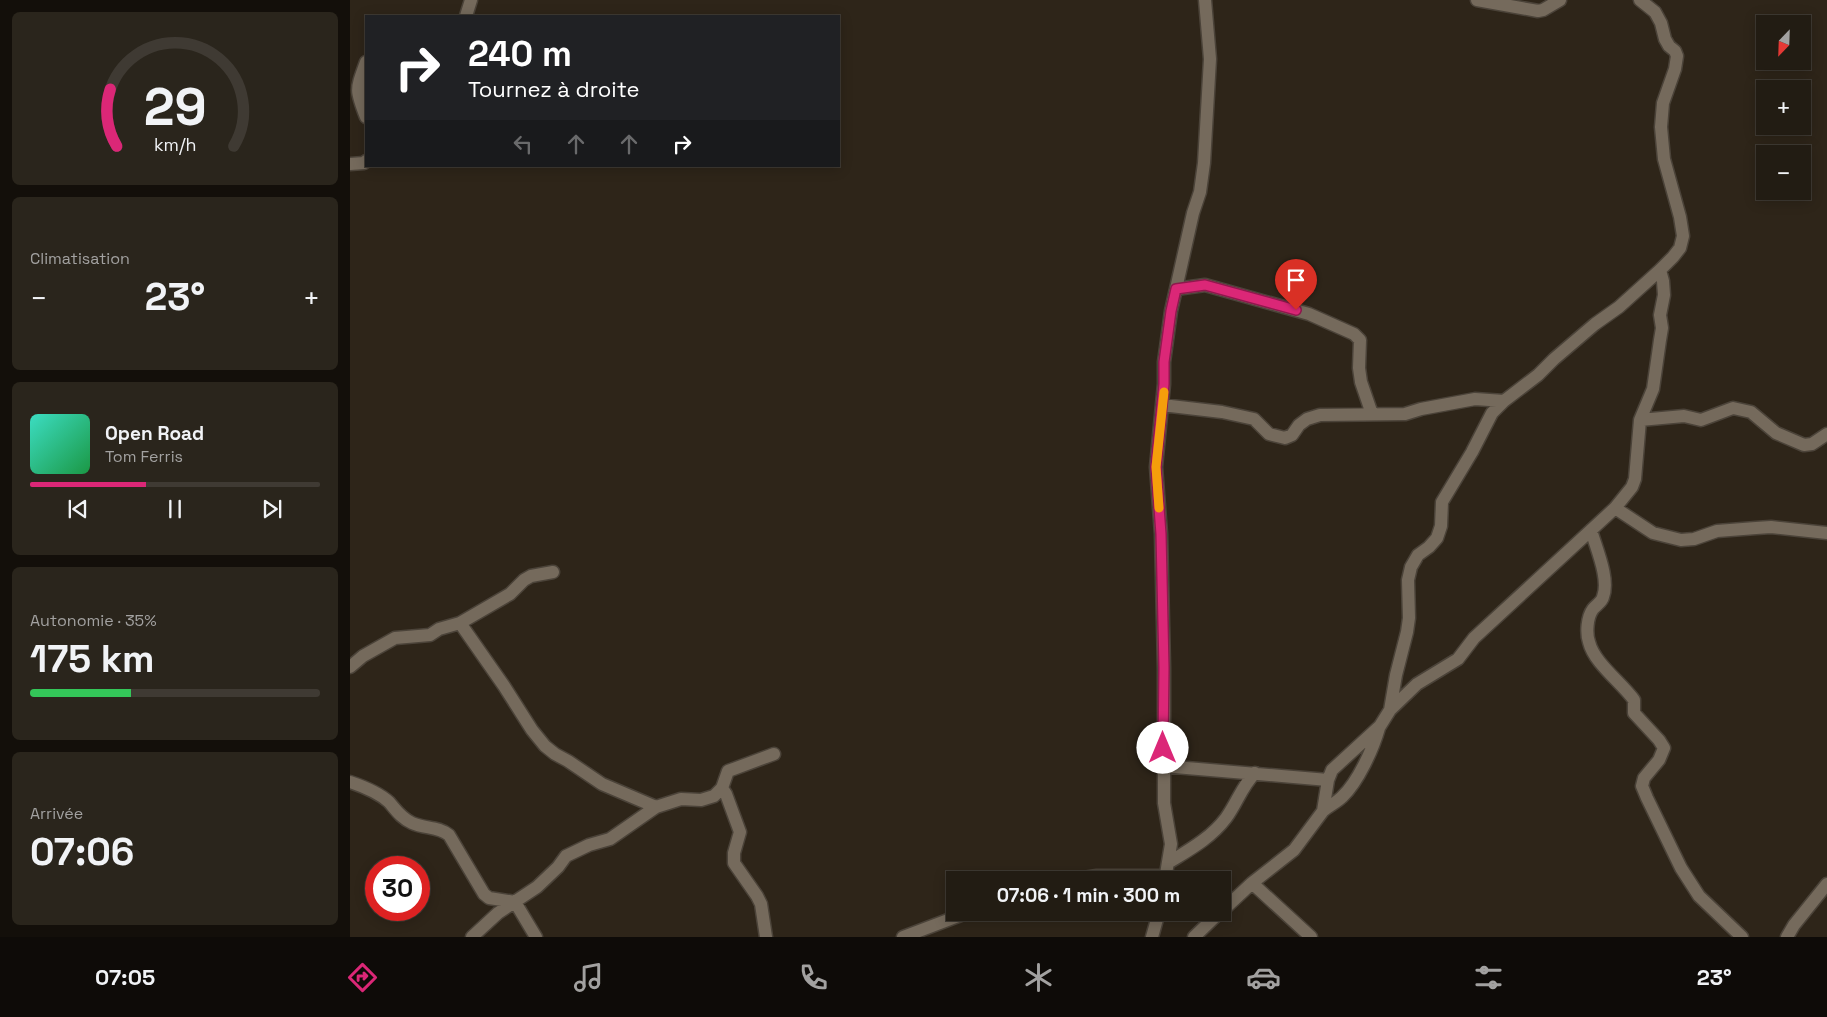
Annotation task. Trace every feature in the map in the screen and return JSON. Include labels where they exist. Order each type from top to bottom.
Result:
[{"type":"street","points":[[466,15],[471,0]]},
{"type":"street","points":[[1167,871],[1170,844],[1164,803],[1164,668],[1161,534],[1156,467],[1164,384],[1164,362],[1171,311],[1193,213],[1200,192],[1204,163],[1210,59],[1205,0]]},
{"type":"street","points":[[1477,0],[1538,11],[1560,0]]},
{"type":"street","points":[[1390,710],[1396,674],[1407,632],[1409,618],[1407,601],[1408,580],[1412,566],[1418,555],[1429,548],[1437,538],[1441,526],[1442,502],[1492,413],[1595,324],[1619,307],[1660,270],[1680,248],[1683,236],[1680,217],[1664,159],[1661,127],[1663,103],[1675,69],[1677,56],[1665,39],[1661,23],[1655,12],[1640,0]]},
{"type":"street","points":[[365,65],[357,94],[365,114]]},
{"type":"street","points":[[350,164],[365,162]]},
{"type":"street","points":[[1231,903],[1252,883],[1294,850],[1323,810],[1343,796],[1374,746],[1380,726],[1390,710],[1417,684],[1458,659],[1481,632],[1615,508],[1632,488],[1635,479],[1640,420],[1653,389],[1656,375],[1662,328],[1660,315],[1664,295],[1660,270]]},
{"type":"street","points":[[1176,289],[1205,285],[1309,314],[1354,334],[1360,340],[1359,368],[1361,382],[1372,414]]},
{"type":"street","points":[[1162,405],[1222,412],[1254,419],[1269,434],[1285,438],[1292,435],[1299,425],[1307,419],[1320,415],[1405,414],[1475,398],[1504,401]]},
{"type":"street","points":[[1640,420],[1684,416],[1701,420],[1733,408],[1751,412],[1776,433],[1804,445],[1812,444],[1827,434]]},
{"type":"street","points":[[1615,508],[1653,533],[1681,540],[1694,539],[1717,531],[1756,528],[1827,533]]},
{"type":"street","points":[[1590,530],[1603,570],[1605,586],[1603,598],[1592,611],[1588,622],[1588,642],[1593,652],[1634,700],[1634,713],[1664,748],[1659,760],[1644,778],[1642,786],[1644,792],[1681,868],[1699,896],[1742,937]]},
{"type":"street","points":[[350,668],[363,656],[395,638],[430,635],[440,629],[460,623],[510,594],[524,580],[531,576],[553,572]]},
{"type":"street","points":[[460,623],[532,730],[545,746],[588,775],[634,799],[656,807]]},
{"type":"street","points":[[1323,810],[1328,780],[1332,770],[1380,726]]},
{"type":"street","points":[[472,937],[498,907],[514,902],[537,887],[558,867],[566,856],[589,845],[610,839],[656,807],[681,799],[701,800],[714,796],[722,788],[726,775],[732,768],[774,754]]},
{"type":"street","points":[[1163,766],[1328,780]]},
{"type":"street","points":[[1168,863],[1201,843],[1225,820],[1246,783],[1255,773]]},
{"type":"street","points":[[350,782],[388,801],[398,814],[410,822],[425,828],[443,830],[449,835],[484,894],[498,907]]},
{"type":"street","points":[[722,788],[740,832],[734,853],[734,863],[761,904],[766,937]]},
{"type":"street","points":[[634,799],[636,820]]},
{"type":"street","points":[[1252,883],[1311,937]]},
{"type":"street","points":[[1787,937],[1794,925],[1827,884]]},
{"type":"street","points":[[514,902],[536,937]]},
{"type":"street","points":[[903,937],[946,921]]},
{"type":"street","points":[[1152,937],[1156,921]]},
{"type":"street","points":[[1194,937],[1211,921]]},
{"type":"slow traffic","points":[[1159,508],[1156,467],[1164,392]]},
{"type":"route","points":[[1163,748],[1164,668],[1161,534],[1156,467],[1164,384],[1164,362],[1176,289],[1205,285],[1296,310]]}]
